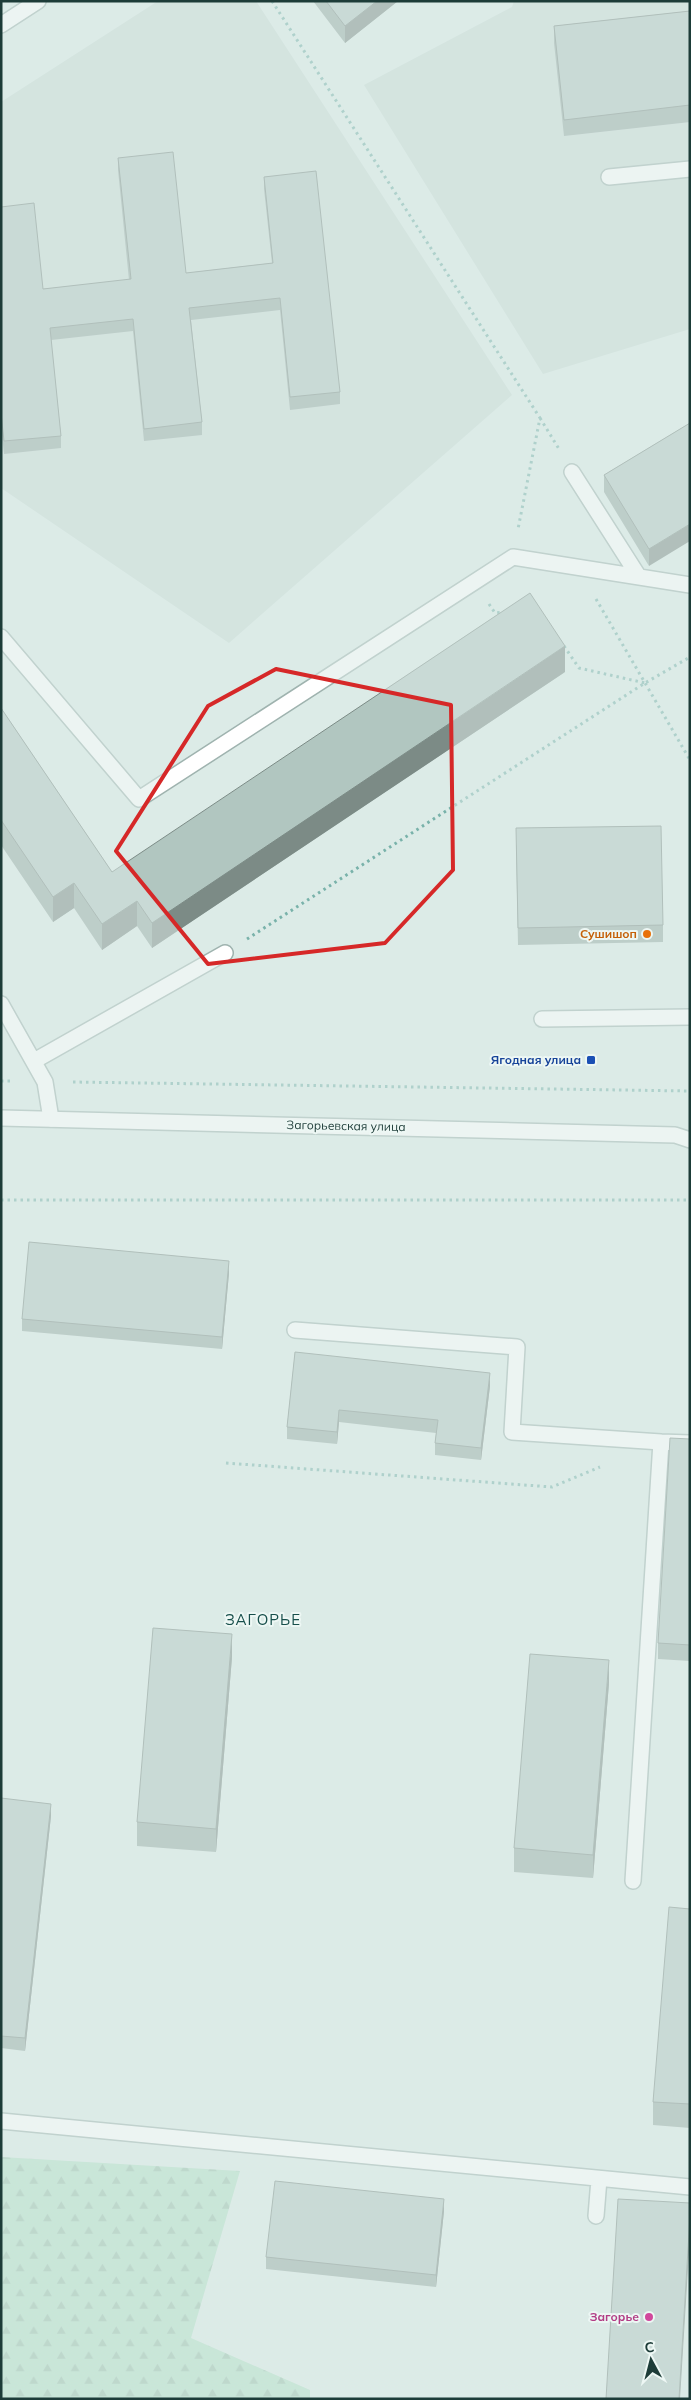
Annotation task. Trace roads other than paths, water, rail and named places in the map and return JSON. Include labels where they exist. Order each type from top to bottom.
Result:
[{"type":"street","points":[[1,25],[38,1]]},
{"type":"street","points":[[608,177],[690,169]]},
{"type":"street","points":[[572,472],[639,577]]},
{"type":"street","points":[[1,636],[139,799],[513,557],[690,585]]},
{"type":"street","points":[[34,1061],[225,953]]},
{"type":"street","points":[[1,1004],[46,1082],[51,1119]]},
{"type":"street","points":[[542,1019],[690,1017]]},
{"type":"street","name":"Загорьевская улица","points":[[1,1118],[675,1134],[690,1140]]},
{"type":"street","points":[[295,1330],[517,1347],[512,1432],[690,1444]]},
{"type":"street","points":[[633,1881],[661,1442]]},
{"type":"street","points":[[1,2121],[690,2188]]},
{"type":"street","points":[[596,2216],[599,2179]]},
{"type":"place","name":"Сушишоп","points":[[647,934]]},
{"type":"place","name":"Ягодная улица","points":[[591,1060]]},
{"type":"place","name":"Загорье","points":[[649,2317]]},
{"type":"district","name":"ЗАГОРЬЕ","points":[[263,1620]]}]
